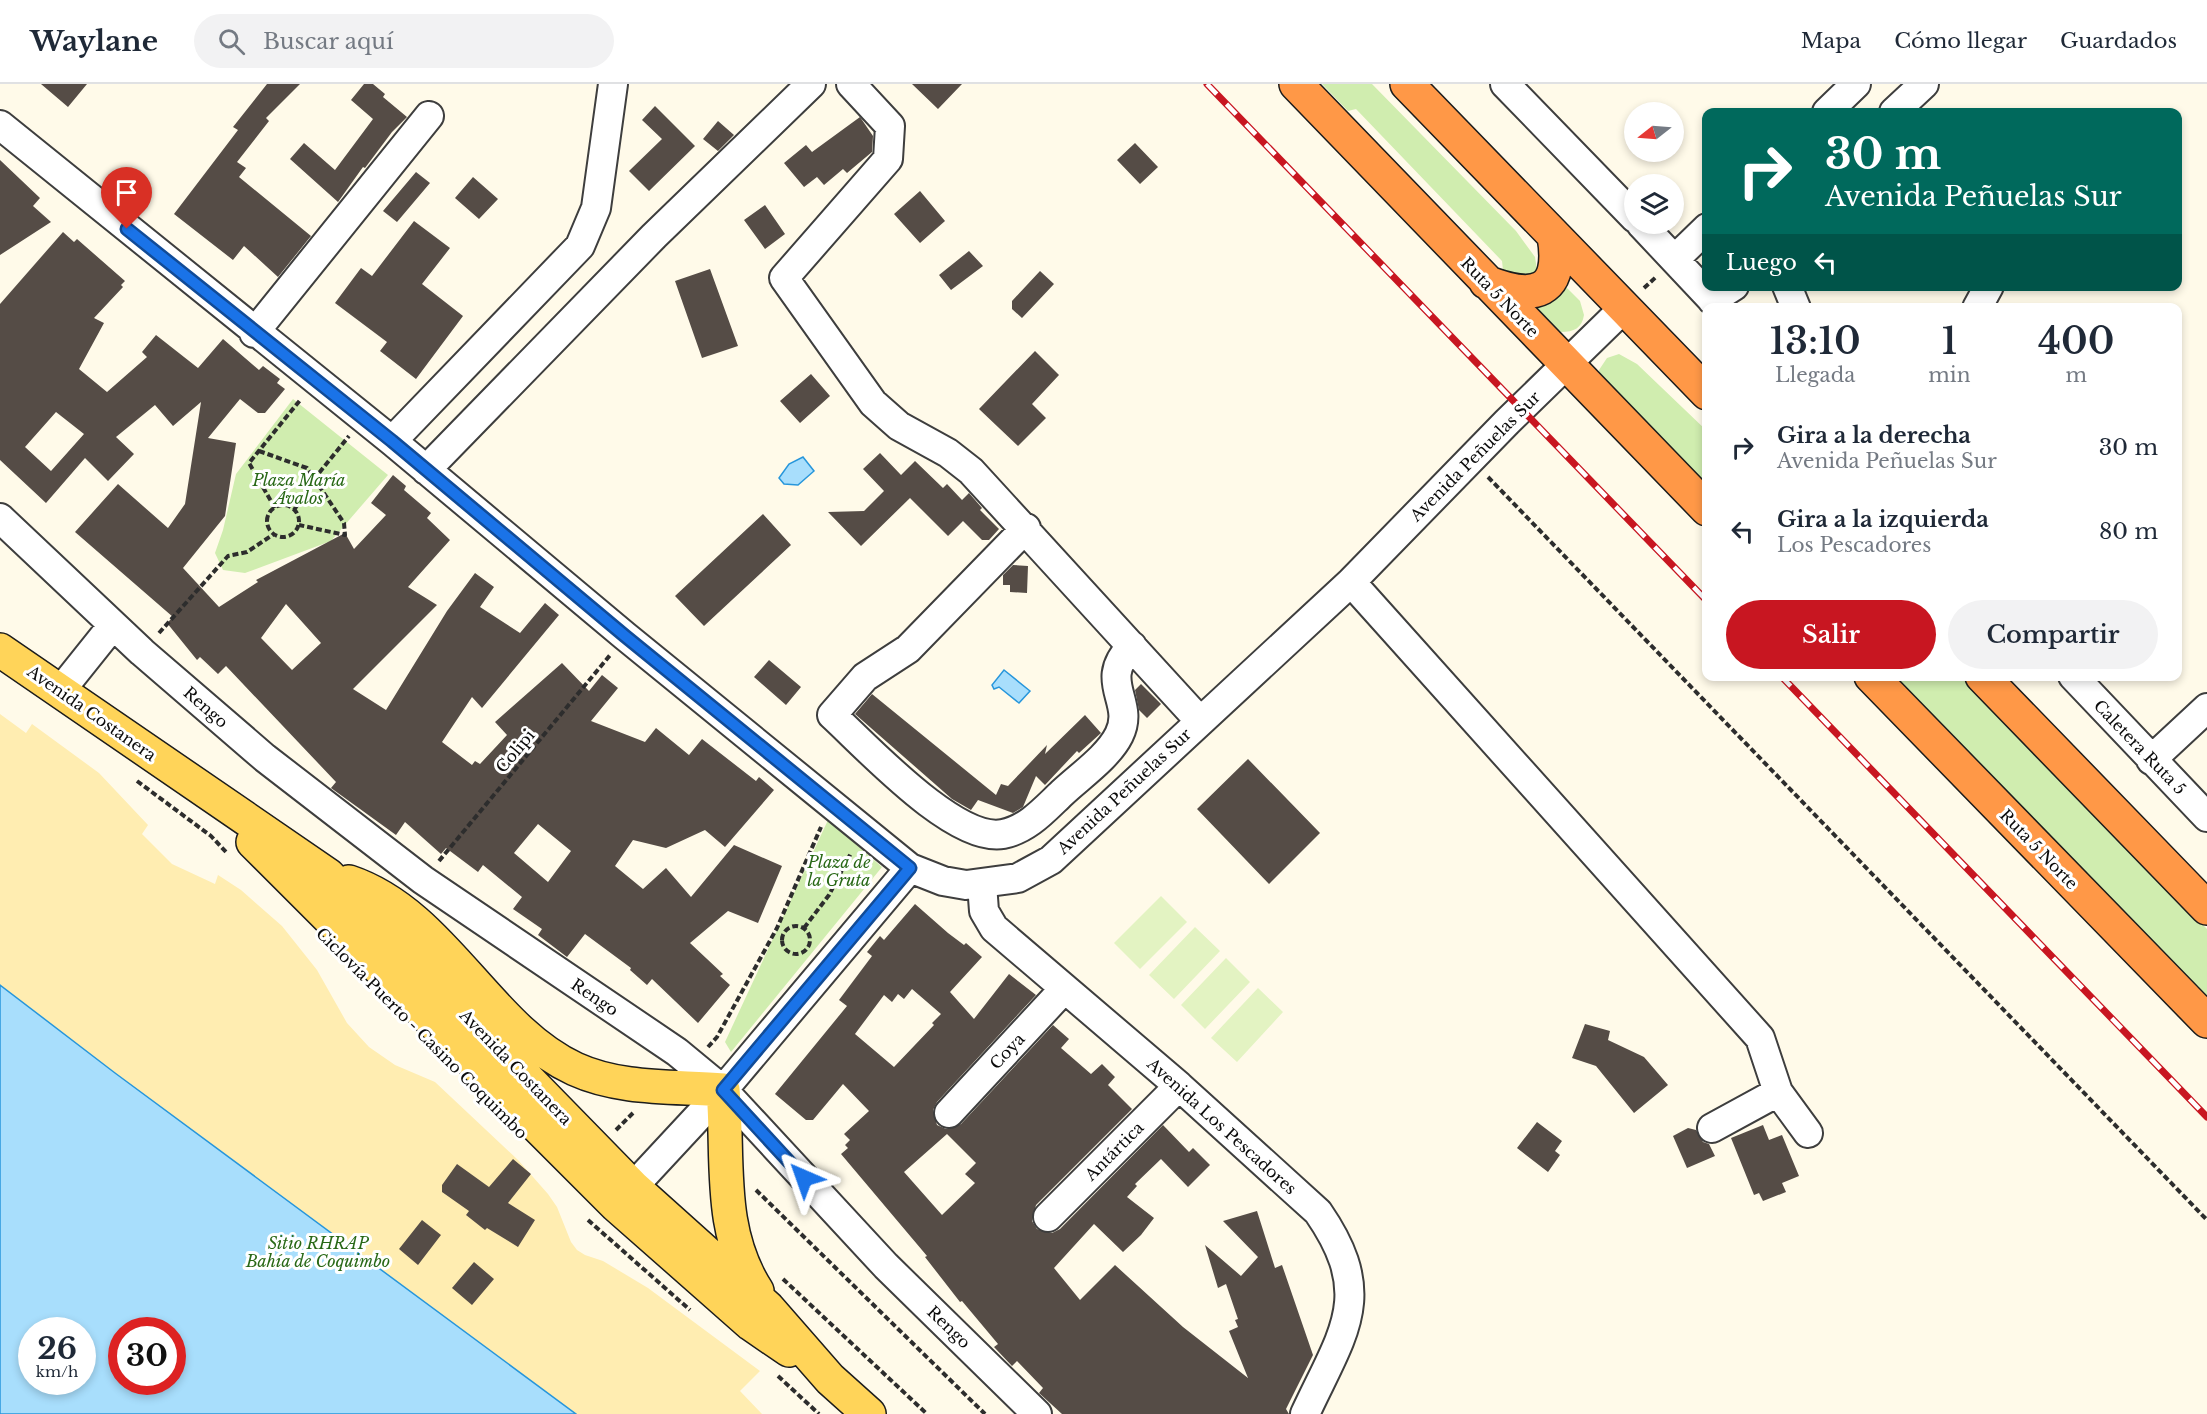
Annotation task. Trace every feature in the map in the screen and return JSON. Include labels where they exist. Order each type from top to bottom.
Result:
[{"type":"highway","name":"Ruta 5 Norte","points":[[1296,84],[1702,504]]},
{"type":"highway","points":[[1407,84],[1702,388]]},
{"type":"highway","points":[[1485,282],[1520,294],[1538,290],[1555,272],[1558,255],[1554,236]]},
{"type":"highway","name":"Ruta 5 Norte","points":[[1875,681],[2207,1021]]},
{"type":"highway","points":[[1987,681],[2207,908]]},
{"type":"main road","name":"Avenida Costanera","points":[[0,650],[328,875],[625,1196],[751,1324],[830,1379]]},
{"type":"main road","name":"Avenida Costanera","points":[[184,777],[625,1196],[768,1308],[830,1379],[868,1414]]},
{"type":"main road","points":[[328,875],[355,884],[418,925],[529,1038],[567,1065],[614,1082],[723,1090],[726,1194],[735,1241],[754,1287],[768,1308]]},
{"type":"street","points":[[392,441],[580,246],[596,208],[613,84]]},
{"type":"street","points":[[426,470],[654,236],[811,84]]},
{"type":"street","points":[[851,84],[890,126],[888,159],[784,278],[873,403],[899,426],[959,460],[1026,528],[1199,720]]},
{"type":"street","points":[[1505,84],[1624,207]]},
{"type":"street","points":[[1831,108],[1856,84]]},
{"type":"street","points":[[1898,108],[1924,84]]},
{"type":"street","points":[[255,333],[429,116]]},
{"type":"street","name":"Avenida Peñuelas Sur","points":[[0,125],[255,333],[392,441],[625,636],[910,868],[943,881],[966,885],[1018,878],[1051,860],[1199,720],[1351,582],[1471,459],[1624,308]]},
{"type":"street","points":[[1675,259],[1702,233]]},
{"type":"street","points":[[1651,234],[1675,259],[1702,280]]},
{"type":"street","name":"Rengo","points":[[0,518],[12,542],[113,625],[265,758],[423,880],[677,1052],[723,1090],[885,1266],[1037,1414]]},
{"type":"street","points":[[1026,528],[908,649],[865,677],[832,715],[941,812],[981,833],[1003,834],[1015,831],[1037,817],[1114,742],[1123,721],[1115,672],[1122,656],[1132,646]]},
{"type":"street","points":[[1351,582],[1760,1038],[1778,1092],[1808,1133]]},
{"type":"street","points":[[61,690],[113,625]]},
{"type":"street","name":"Caletera Ruta 5","points":[[2078,681],[2207,817]]},
{"type":"street","points":[[2151,760],[2207,708]]},
{"type":"street","points":[[625,1196],[723,1090],[910,868]]},
{"type":"street","name":"Avenida Los Pescadores","points":[[982,884],[984,911],[994,928],[1179,1086],[1318,1212],[1336,1238],[1346,1260],[1352,1295],[1335,1351],[1305,1414]]},
{"type":"street","name":"Coya","points":[[949,1113],[1064,989]]},
{"type":"street","name":"Antártica","points":[[1048,1217],[1179,1086]]},
{"type":"street","points":[[1712,1128],[1778,1092]]},
{"type":"path","points":[[1624,308],[1675,259]]},
{"type":"path","points":[[275,508],[249,463],[316,380]]},
{"type":"path","points":[[294,510],[315,478],[364,419]]},
{"type":"path","points":[[259,451],[307,468],[344,523],[345,535],[299,525]]},
{"type":"path","points":[[1471,459],[2207,1220]]},
{"type":"path","points":[[274,534],[268,520],[275,508],[285,506],[294,510],[299,525]]},
{"type":"path","points":[[142,652],[228,556],[247,552],[274,534],[288,536],[299,525]]},
{"type":"path","name":"Colipi","points":[[423,880],[625,636]]},
{"type":"path","points":[[128,774],[211,836],[236,862]]},
{"type":"path","points":[[717,1037],[777,928],[831,805]]},
{"type":"path","points":[[804,928],[829,895],[863,831]]},
{"type":"path","points":[[783,933],[795,926],[804,928]]},
{"type":"path","points":[[777,928],[783,933]]},
{"type":"path","points":[[783,933],[782,942],[786,950],[799,954],[806,949],[810,940],[804,928]]},
{"type":"path","points":[[725,1160],[985,1414]]},
{"type":"path","points":[[582,1213],[601,1233],[697,1316]]},
{"type":"path","points":[[779,1275],[927,1414]]},
{"type":"path","points":[[777,1375],[819,1414]]},
{"type":"green space","points":[[1322,84],[1372,84],[1516,231],[1535,257],[1537,270],[1530,277],[1516,276],[1503,270],[1502,261],[1356,109],[1348,111]]},
{"type":"green space","points":[[1562,283],[1580,301],[1584,315],[1577,328],[1561,332],[1532,303]]},
{"type":"green space","points":[[1619,354],[1637,364],[1702,426],[1702,480],[1600,376],[1599,370],[1607,358]]},
{"type":"green space","name":"Plaza María Ávalos","points":[[293,399],[388,475],[331,541],[245,573],[223,570],[215,553],[223,530],[236,474]]},
{"type":"green space","points":[[1893,681],[1965,681],[2207,929],[2207,1003]]},
{"type":"green space","name":"Plaza de la Gruta","points":[[828,820],[882,867],[731,1052],[725,1042]]},
{"type":"green space","points":[[1161,896],[1187,922],[1140,969],[1114,943]]},
{"type":"green space","points":[[1195,927],[1220,951],[1174,999],[1149,975]]},
{"type":"green space","points":[[1226,958],[1250,982],[1205,1029],[1181,1005]]},
{"type":"green space","points":[[1258,988],[1283,1012],[1237,1062],[1211,1038]]},
{"type":"sand","points":[[0,714],[26,733],[32,724],[99,773],[148,825],[142,834],[172,864],[215,884],[218,875],[241,890],[282,926],[317,970],[347,1023],[369,1047],[395,1065],[435,1082],[518,1160],[557,1207],[571,1242],[577,1250],[603,1261],[648,1288],[760,1371],[740,1391],[762,1414],[576,1414],[115,1073],[0,985]]},
{"type":"water","points":[[803,457],[814,471],[798,485],[784,484],[779,478],[789,464]]},
{"type":"water","points":[[1004,670],[1030,691],[1019,703],[999,687],[994,689],[992,685]]},
{"type":"water","points":[[0,985],[115,1073],[576,1414],[0,1414]]},
{"type":"building","points":[[41,84],[87,84],[68,107]]},
{"type":"building","points":[[267,84],[300,84],[266,118],[269,121],[237,162],[246,168],[239,177],[311,236],[278,277],[244,246],[233,260],[174,214],[238,130],[233,127]]},
{"type":"building","points":[[364,84],[373,84],[385,94],[383,97],[407,117],[392,132],[365,168],[363,167],[338,202],[290,159],[304,143],[335,170],[373,119],[351,100]]},
{"type":"building","points":[[912,84],[962,84],[938,109]]},
{"type":"building","points":[[655,106],[695,146],[649,191],[629,171],[662,139],[642,120]]},
{"type":"building","points":[[860,117],[873,136],[872,152],[847,173],[843,169],[824,185],[817,177],[804,187],[784,163],[806,145],[812,152]]},
{"type":"building","points":[[718,121],[734,135],[718,151],[703,139]]},
{"type":"building","points":[[1135,143],[1158,167],[1140,184],[1117,160]]},
{"type":"building","points":[[0,160],[40,198],[33,206],[51,222],[0,255]]},
{"type":"building","points":[[416,172],[430,183],[397,222],[383,211]]},
{"type":"building","points":[[473,177],[498,199],[479,219],[455,198]]},
{"type":"building","points":[[920,191],[945,221],[920,243],[894,214]]},
{"type":"building","points":[[765,205],[785,234],[765,249],[744,220]]},
{"type":"building","points":[[414,221],[450,248],[422,284],[463,316],[416,379],[380,351],[387,342],[335,303],[361,268],[372,276]]},
{"type":"building","points":[[63,232],[74,242],[77,239],[125,281],[121,285],[123,287],[94,318],[104,323],[79,369],[107,392],[147,357],[142,352],[156,335],[198,368],[223,339],[259,370],[263,366],[280,379],[277,383],[285,389],[265,413],[258,413],[240,399],[208,438],[236,443],[225,516],[183,568],[219,607],[258,582],[256,580],[345,533],[354,549],[386,515],[371,503],[393,475],[406,486],[404,490],[431,513],[427,518],[450,540],[408,587],[437,605],[353,689],[386,710],[447,611],[475,573],[494,587],[480,607],[520,633],[545,603],[559,615],[482,708],[472,697],[442,742],[472,765],[475,761],[480,764],[507,735],[495,722],[562,663],[589,691],[602,675],[618,688],[591,721],[645,742],[656,728],[689,755],[702,739],[756,781],[759,777],[774,790],[725,847],[705,830],[666,848],[633,840],[615,866],[643,889],[666,868],[691,897],[734,845],[782,866],[758,923],[728,911],[690,943],[723,974],[720,976],[730,985],[698,1023],[652,979],[647,985],[630,970],[631,968],[585,934],[567,957],[538,935],[542,929],[513,909],[522,897],[483,865],[478,872],[446,848],[441,854],[405,822],[396,835],[331,788],[336,782],[226,666],[218,674],[200,657],[197,660],[167,623],[173,617],[75,532],[118,484],[168,528],[185,504],[201,402],[173,426],[155,405],[116,437],[134,454],[108,481],[85,458],[46,503],[0,460],[0,304]],"holes":[[[56,412],[84,434],[51,471],[25,447]],[[286,604],[321,643],[292,670],[261,638]],[[538,824],[571,851],[548,882],[514,853]]]},
{"type":"building","points":[[969,251],[983,266],[951,290],[939,275]]},
{"type":"building","points":[[710,269],[738,346],[702,358],[675,281]]},
{"type":"building","points":[[1040,271],[1054,284],[1022,318],[1012,309],[1012,301]]},
{"type":"building","points":[[1035,351],[1059,375],[1032,404],[1046,418],[1018,446],[979,409]]},
{"type":"building","points":[[811,374],[830,396],[800,423],[780,401]]},
{"type":"building","points":[[880,453],[901,475],[915,461],[943,488],[947,484],[962,500],[969,493],[982,508],[980,510],[999,529],[989,540],[982,540],[963,521],[948,536],[910,498],[861,546],[828,512],[864,511],[884,491],[863,469]]},
{"type":"building","points":[[763,514],[791,545],[704,626],[675,596]]},
{"type":"building","points":[[1013,565],[1028,566],[1027,593],[1010,592],[1010,585],[1003,585],[1003,575]]},
{"type":"building","points":[[769,660],[801,687],[786,705],[754,677]]},
{"type":"building","points":[[1141,684],[1161,704],[1147,718],[1139,710],[1135,690]]},
{"type":"building","points":[[872,694],[996,795],[1001,784],[1008,786],[1047,745],[1045,754],[1085,715],[1101,733],[1079,753],[1077,751],[1045,785],[1036,776],[1023,807],[1013,813],[978,800],[971,810],[952,799],[855,714]]},
{"type":"building","points":[[1248,759],[1320,833],[1269,884],[1197,809]]},
{"type":"building","points":[[915,904],[948,933],[964,945],[966,943],[982,957],[950,992],[974,1019],[1009,974],[1036,995],[937,1102],[933,1110],[937,1125],[946,1129],[961,1124],[1053,1025],[1069,1039],[1061,1048],[1091,1074],[1102,1064],[1115,1077],[1108,1085],[1132,1109],[1036,1205],[1032,1221],[1037,1229],[1052,1233],[1060,1229],[1163,1125],[1189,1152],[1193,1148],[1210,1165],[1188,1187],[1161,1159],[1135,1184],[1137,1186],[1127,1197],[1154,1218],[1141,1235],[1123,1252],[1094,1224],[1054,1268],[1080,1300],[1115,1265],[1183,1327],[1248,1378],[1229,1331],[1238,1327],[1235,1320],[1238,1319],[1226,1284],[1218,1288],[1205,1245],[1241,1276],[1258,1257],[1223,1221],[1257,1211],[1275,1268],[1282,1265],[1313,1355],[1286,1409],[1289,1414],[1062,1414],[1039,1393],[1043,1388],[1017,1361],[1012,1366],[994,1347],[998,1344],[962,1301],[960,1302],[925,1257],[927,1256],[841,1154],[848,1148],[845,1145],[850,1140],[844,1134],[869,1111],[843,1084],[813,1120],[806,1120],[775,1094],[847,1006],[839,1000],[872,956],[867,952],[880,936],[884,940]],"holes":[[[912,989],[941,1014],[932,1023],[934,1025],[894,1067],[855,1034],[884,995],[892,1002],[898,994],[904,999]],[[947,1134],[976,1163],[965,1174],[975,1183],[942,1215],[904,1172]]]},
{"type":"building","points":[[1585,1024],[1610,1031],[1608,1040],[1644,1057],[1668,1085],[1634,1113],[1596,1066],[1572,1058]]},
{"type":"building","points":[[1537,1122],[1562,1141],[1555,1151],[1560,1155],[1548,1172],[1517,1148]]},
{"type":"building","points":[[1763,1125],[1769,1140],[1782,1135],[1799,1176],[1782,1183],[1786,1192],[1763,1201],[1759,1193],[1754,1195],[1731,1138]]},
{"type":"building","points":[[1688,1128],[1696,1130],[1703,1142],[1709,1144],[1715,1156],[1687,1168],[1673,1136]]},
{"type":"building","points":[[513,1159],[531,1174],[508,1203],[535,1220],[518,1247],[487,1228],[485,1230],[466,1215],[469,1211],[442,1192],[442,1185],[457,1164],[489,1187]]},
{"type":"building","points":[[422,1220],[441,1235],[418,1265],[399,1249]]},
{"type":"building","points":[[474,1262],[494,1279],[472,1305],[452,1288]]},
{"type":"railway","points":[[1207,84],[1702,596]]},
{"type":"railway","points":[[1786,681],[2207,1117]]},
{"type":"route","points":[[127,229],[392,441],[625,636],[910,868],[723,1090],[804,1178]]},
{"type":"park label","name":"Sitio RHRAP Bahía de Coquimbo","points":[[318,1252]]}]
